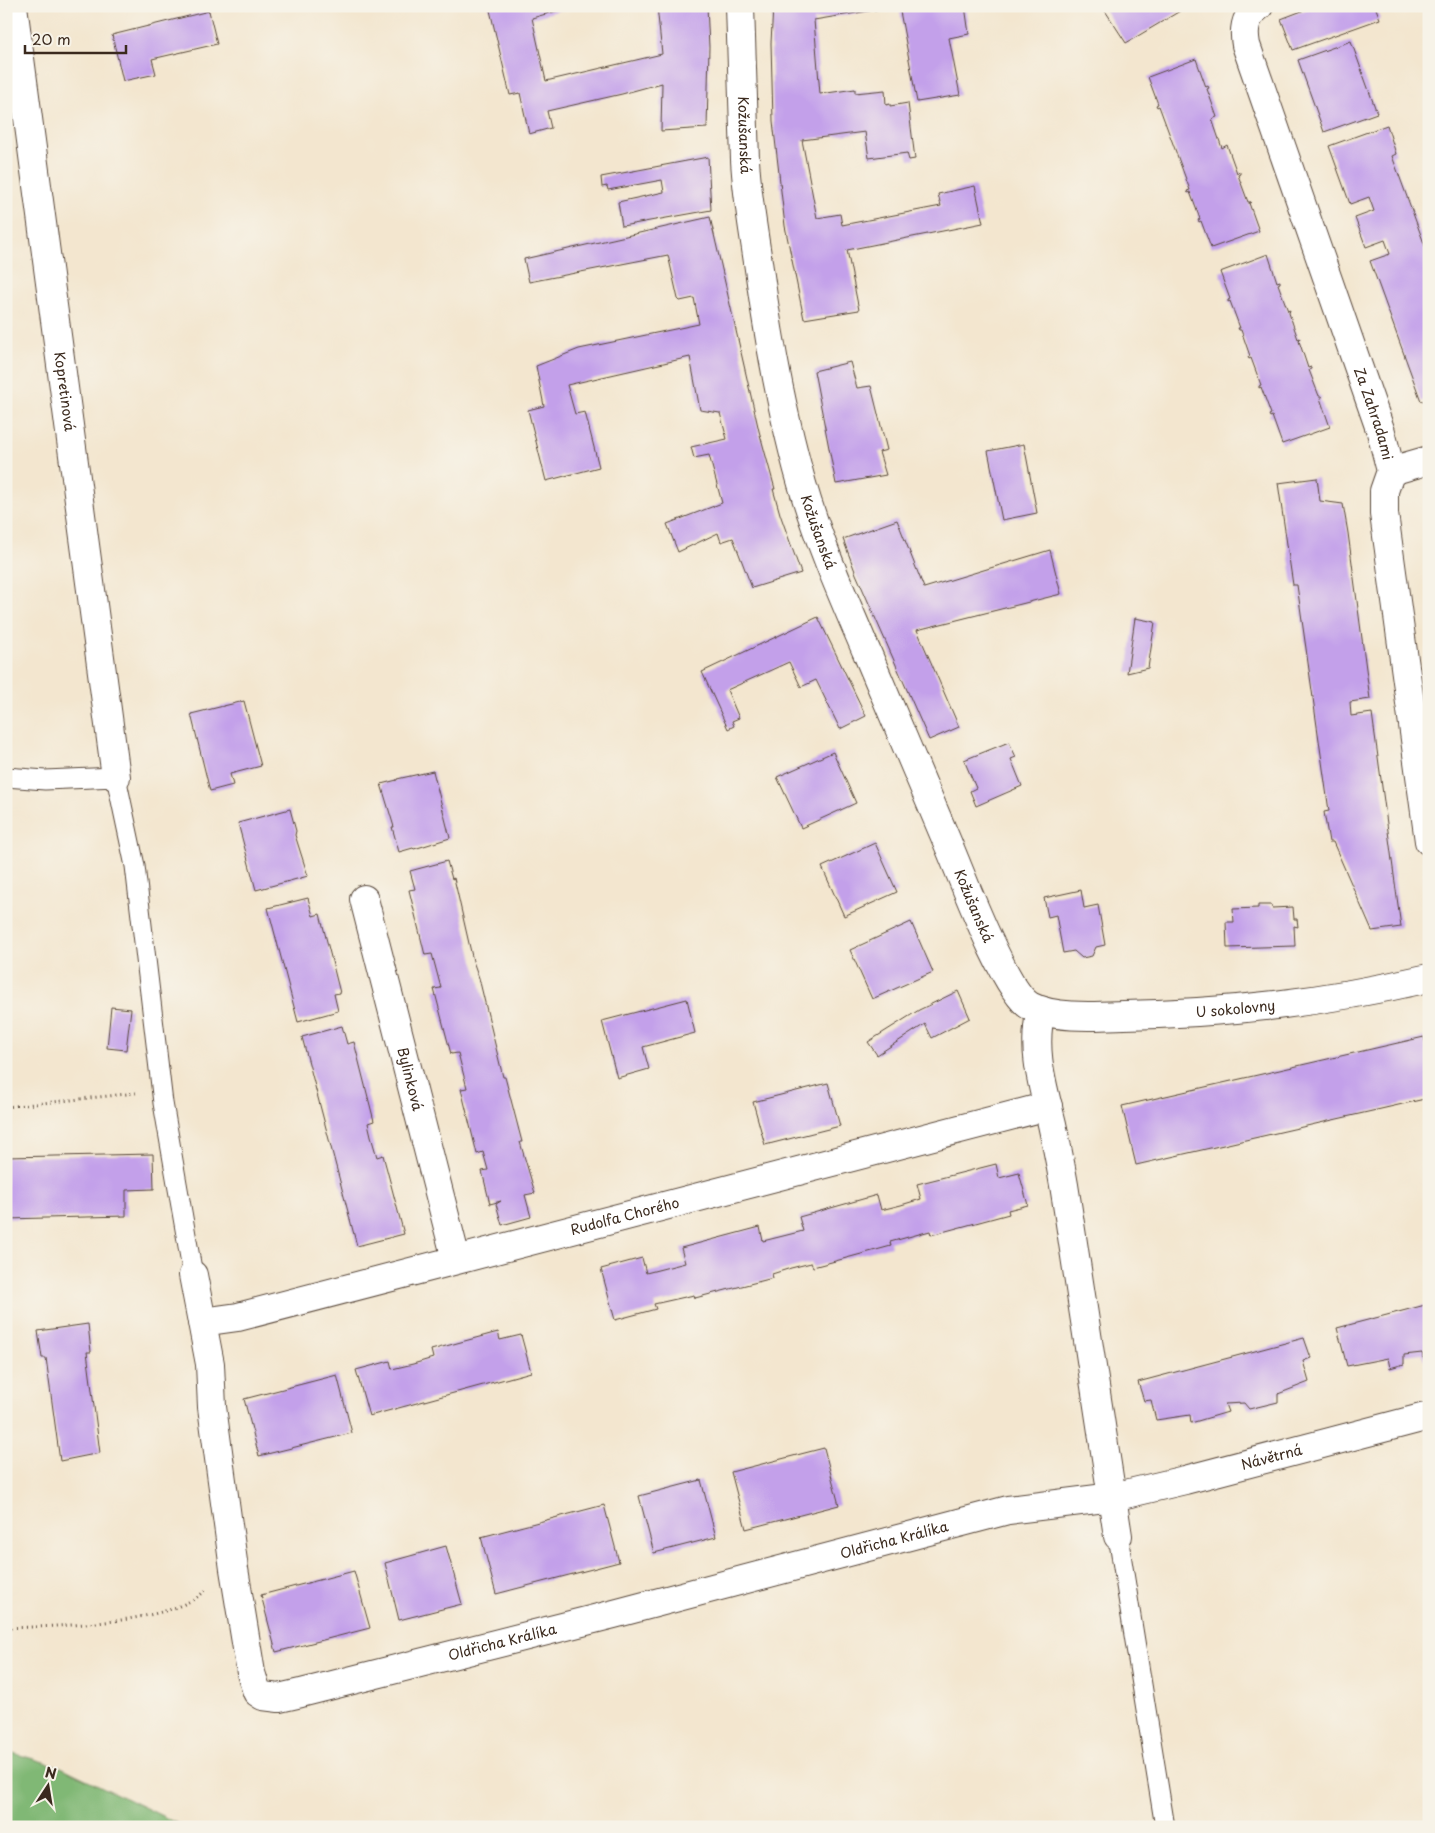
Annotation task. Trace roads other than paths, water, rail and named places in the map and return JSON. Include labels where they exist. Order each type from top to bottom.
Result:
[{"type":"street","name":"Kopretinová","points":[[13,6],[116,776]]},
{"type":"street","name":"Kožušanská","points":[[740,6],[746,162],[750,209],[774,362],[801,481],[831,568],[989,938],[1011,985],[1019,997],[1026,1003],[1041,1010]]},
{"type":"street","name":"Za Zahradami","points":[[1259,6],[1254,10],[1244,27],[1246,45],[1377,423],[1391,471],[1384,491],[1384,514],[1429,841]]},
{"type":"street","points":[[1391,471],[1429,460]]},
{"type":"street","name":"Bylinková","points":[[364,899],[456,1259]]},
{"type":"street","name":"U sokolovny","points":[[1041,1010],[1097,1016],[1229,1011],[1317,1001],[1429,978]]},
{"type":"street","points":[[1041,1010],[1036,1031],[1037,1061],[1060,1159],[1068,1204],[1118,1536]]},
{"type":"street","name":"Rudolfa Chorého","points":[[202,1322],[238,1317],[1048,1106]]},
{"type":"street","name":"Oldřicha Králíka","points":[[193,1274],[210,1364],[212,1407],[234,1569],[254,1684],[257,1692],[263,1696],[279,1698],[595,1619],[1008,1510],[1113,1497]]},
{"type":"street","name":"Návětrná","points":[[1113,1497],[1429,1416]]},
{"type":"lane","points":[[6,777],[45,780],[116,776],[135,866],[161,1090],[193,1274]]},
{"type":"lane","points":[[1118,1536],[1165,1827]]}]
